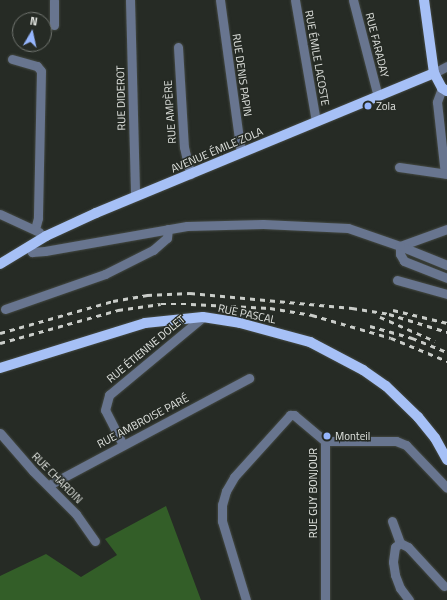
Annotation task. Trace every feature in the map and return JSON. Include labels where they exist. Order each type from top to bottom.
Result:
[{"type":"main road","points":[[424,0],[434,73],[445,89]]},
{"type":"main road","name":"AVENUE ÉMILE ZOLA","points":[[0,264],[46,236],[136,196],[434,73]]},
{"type":"main road","name":"RUE PASCAL","points":[[0,368],[131,326],[172,319],[203,317],[297,338],[353,363],[386,386],[418,418],[435,438],[447,460]]},
{"type":"street","points":[[54,0],[54,25]]},
{"type":"street","name":"RUE DIDEROT","points":[[130,0],[136,196]]},
{"type":"street","name":"RUE DENIS PAPIN","points":[[220,0],[241,153]]},
{"type":"street","name":"RUE ÉMILE LACOSTE","points":[[295,0],[316,121]]},
{"type":"street","name":"RUE FARADAY","points":[[353,0],[378,97]]},
{"type":"street","name":"RUE AMPÈRE","points":[[178,47],[184,147],[190,174]]},
{"type":"street","points":[[12,59],[37,66],[40,71],[38,218],[35,229]]},
{"type":"street","name":"AVENUE ÉMILE ZOLA","points":[[434,73],[447,66]]},
{"type":"street","points":[[399,167],[446,174],[437,102],[445,89]]},
{"type":"street","points":[[0,214],[35,229],[46,236]]},
{"type":"street","points":[[29,247],[32,252],[45,251],[187,226],[263,224],[348,228],[400,246],[447,265]]},
{"type":"street","points":[[5,309],[112,270],[153,250],[166,238],[168,229]]},
{"type":"street","points":[[400,246],[447,229]]},
{"type":"street","points":[[400,246],[400,254],[404,261],[447,278]]},
{"type":"street","points":[[397,280],[447,294]]},
{"type":"street","name":"RUE ÉTIENNE DOLET","points":[[123,445],[105,410],[109,395],[203,317]]},
{"type":"street","name":"RUE AMBROISE PARÉ","points":[[49,485],[249,378]]},
{"type":"street","points":[[246,600],[222,520],[223,499],[229,484],[290,415],[294,415],[325,441]]},
{"type":"street","name":"RUE CHARDIN","points":[[0,433],[33,471],[49,485],[76,514],[95,541]]},
{"type":"street","name":"RUE GUY BONJOUR","points":[[325,600],[325,441],[396,441],[406,445],[447,488]]},
{"type":"street","name":"RUE GUY BONJOUR","points":[[437,478],[447,493]]},
{"type":"street","points":[[392,521],[400,543],[408,547],[444,586]]},
{"type":"street","points":[[400,543],[395,547],[395,575],[400,588],[409,600]]},
{"type":"green space","points":[[166,506],[201,600],[0,600],[0,576],[46,554],[81,577],[117,555],[105,539]]},
{"type":"railway","points":[[0,333],[113,301],[147,295],[190,293],[352,308],[389,314],[447,332]]},
{"type":"railway","points":[[0,343],[118,310],[161,304],[191,304],[270,308],[312,315],[391,338],[447,361]]},
{"type":"railway","points":[[393,310],[447,323]]},
{"type":"railway","points":[[380,317],[435,341]]},
{"type":"railway","points":[[370,326],[412,338],[447,352]]},
{"type":"place","name":"Zola","points":[[368,106]]},
{"type":"place","name":"Monteil","points":[[327,436]]}]
